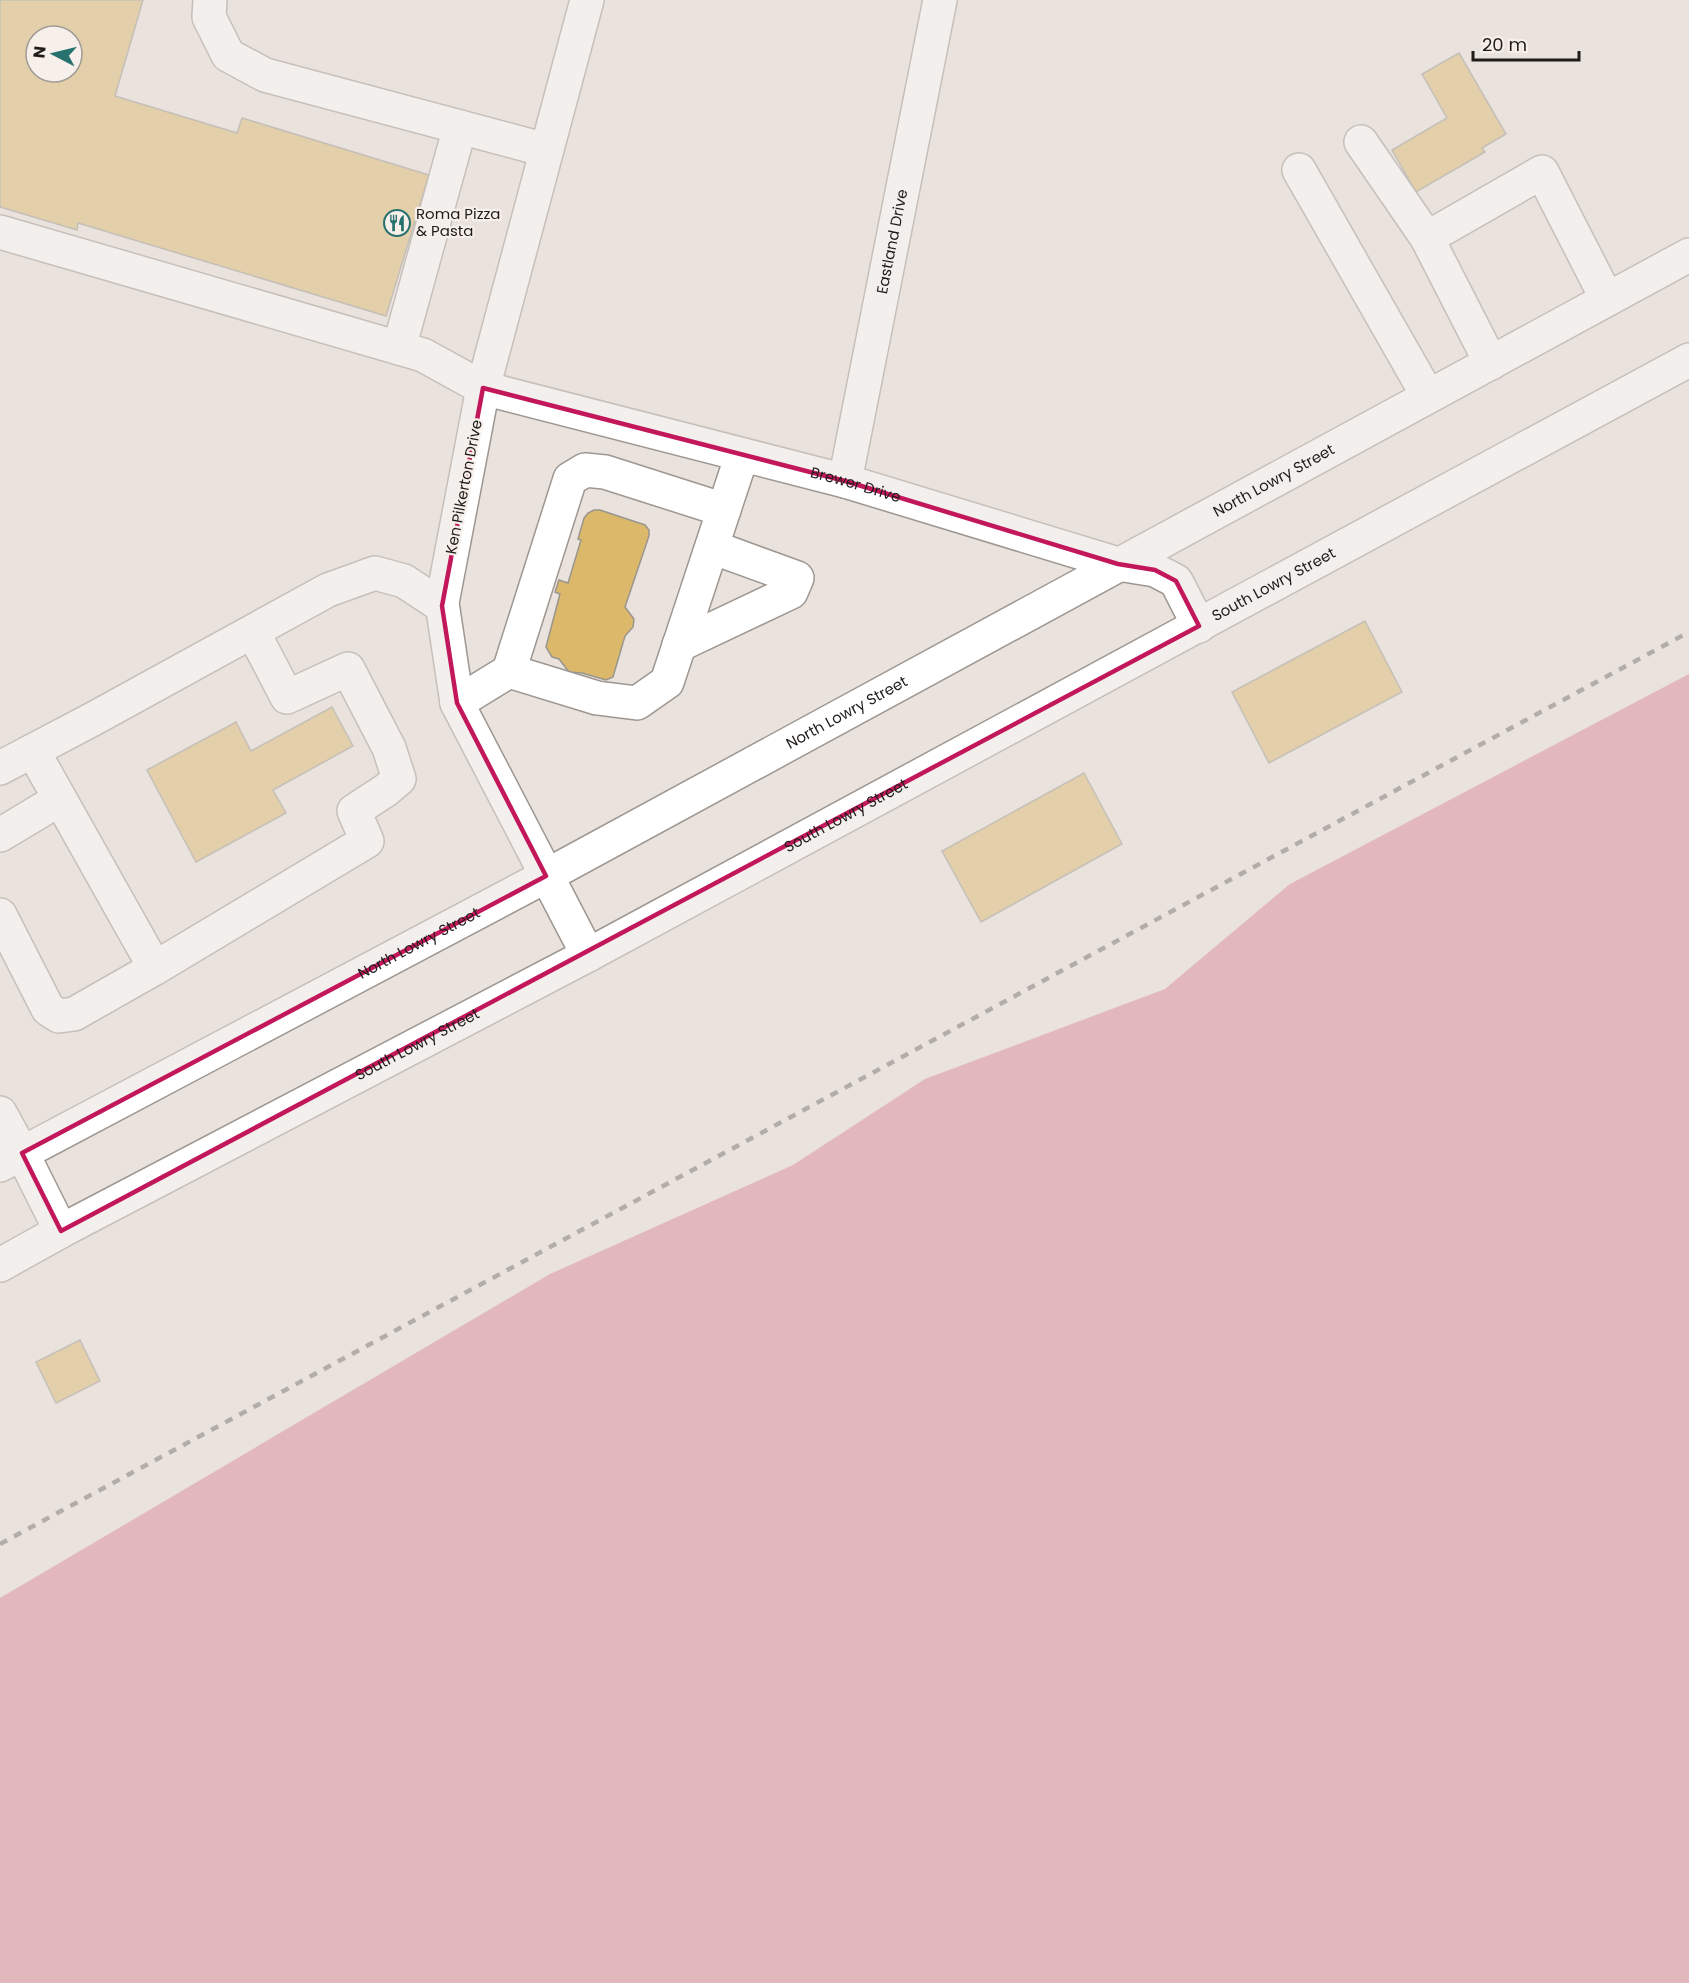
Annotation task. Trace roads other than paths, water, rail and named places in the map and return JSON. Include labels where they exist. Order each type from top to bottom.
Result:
[{"type":"main road","points":[[210,0],[209,17],[228,55],[265,75],[546,150]]},
{"type":"main road","name":"Ken Pilkerton Drive","points":[[587,0],[483,388],[442,606],[457,703],[588,955]]},
{"type":"main road","name":"Eastland Drive","points":[[844,481],[939,0]]},
{"type":"main road","points":[[399,348],[460,127]]},
{"type":"main road","points":[[1361,142],[1426,238],[1491,363]]},
{"type":"main road","points":[[1299,170],[1428,396]]},
{"type":"main road","points":[[1426,238],[1542,172],[1607,299]]},
{"type":"main road","name":"Brewer Drive","points":[[0,232],[423,355],[483,388],[844,481],[1118,564],[1155,570],[1176,582],[1199,626]]},
{"type":"main road","name":"North Lowry Street","points":[[11,1159],[546,876],[1689,255]]},
{"type":"main road","name":"South Lowry Street","points":[[0,1265],[588,955],[1689,360]]},
{"type":"main road","points":[[509,672],[597,698],[637,703],[667,682],[742,455]]},
{"type":"main road","points":[[457,703],[509,672],[570,478],[585,470],[605,472],[724,510]]},
{"type":"main road","points":[[680,645],[791,592],[797,578],[712,547]]},
{"type":"main road","points":[[0,768],[328,590],[375,573],[404,581],[442,606]]},
{"type":"main road","points":[[0,915],[48,1009],[59,1016],[74,1014],[367,841],[354,811],[399,779],[389,748],[348,669],[287,697],[253,632]]},
{"type":"main road","points":[[33,751],[155,968]]},
{"type":"main road","points":[[0,835],[60,798]]},
{"type":"main road","points":[[0,1113],[11,1159],[61,1231]]},
{"type":"railway","points":[[0,1544],[1689,632]]},
{"type":"place","name":"Roma Pizza & Pasta","points":[[397,223]]}]
